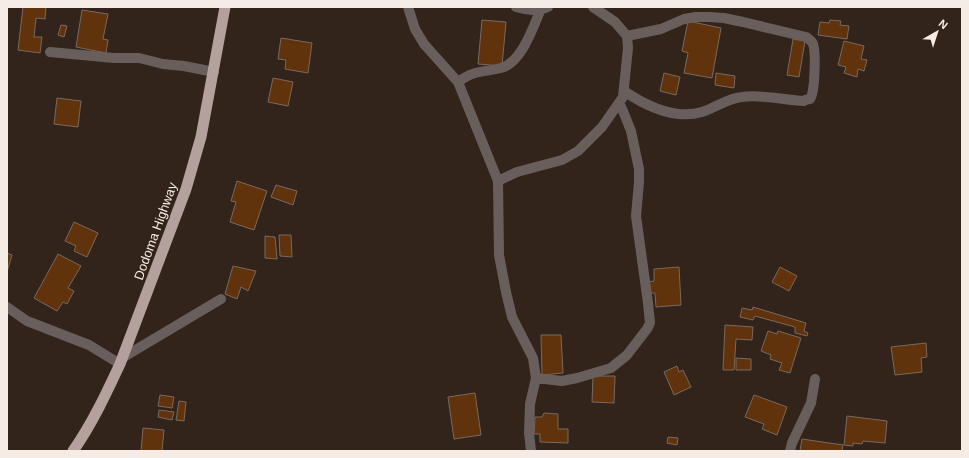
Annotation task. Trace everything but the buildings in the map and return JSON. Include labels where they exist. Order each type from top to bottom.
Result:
[{"type":"highway","name":"Dodoma Highway","points":[[73,451],[83,436],[121,361],[186,189],[201,137],[226,7]]},
{"type":"street","points":[[408,7],[415,30],[424,44],[458,82],[498,181],[499,255],[506,292],[512,317],[533,358],[536,378],[530,404],[529,433],[531,451]]},
{"type":"street","points":[[516,7],[531,10],[544,9]]},
{"type":"street","points":[[498,181],[517,172],[562,160],[578,151],[602,127],[619,103],[624,91],[628,36],[614,22],[593,7]]},
{"type":"street","points":[[458,82],[476,72],[500,68],[510,64],[527,40],[544,9]]},
{"type":"street","points":[[624,91],[639,100],[666,112],[686,114],[702,112],[740,97],[804,101],[811,97],[815,63],[813,44],[806,37],[724,18],[696,17],[661,29],[628,36]]},
{"type":"street","points":[[50,52],[114,58],[139,58],[163,64],[184,66],[214,72]]},
{"type":"street","points":[[536,378],[562,381],[611,368],[627,355],[650,324],[636,216],[640,177],[639,169],[630,131],[619,103]]},
{"type":"street","points":[[7,307],[27,321],[89,345],[121,361],[220,299]]},
{"type":"street","points":[[790,451],[792,443],[811,403],[815,379]]}]
